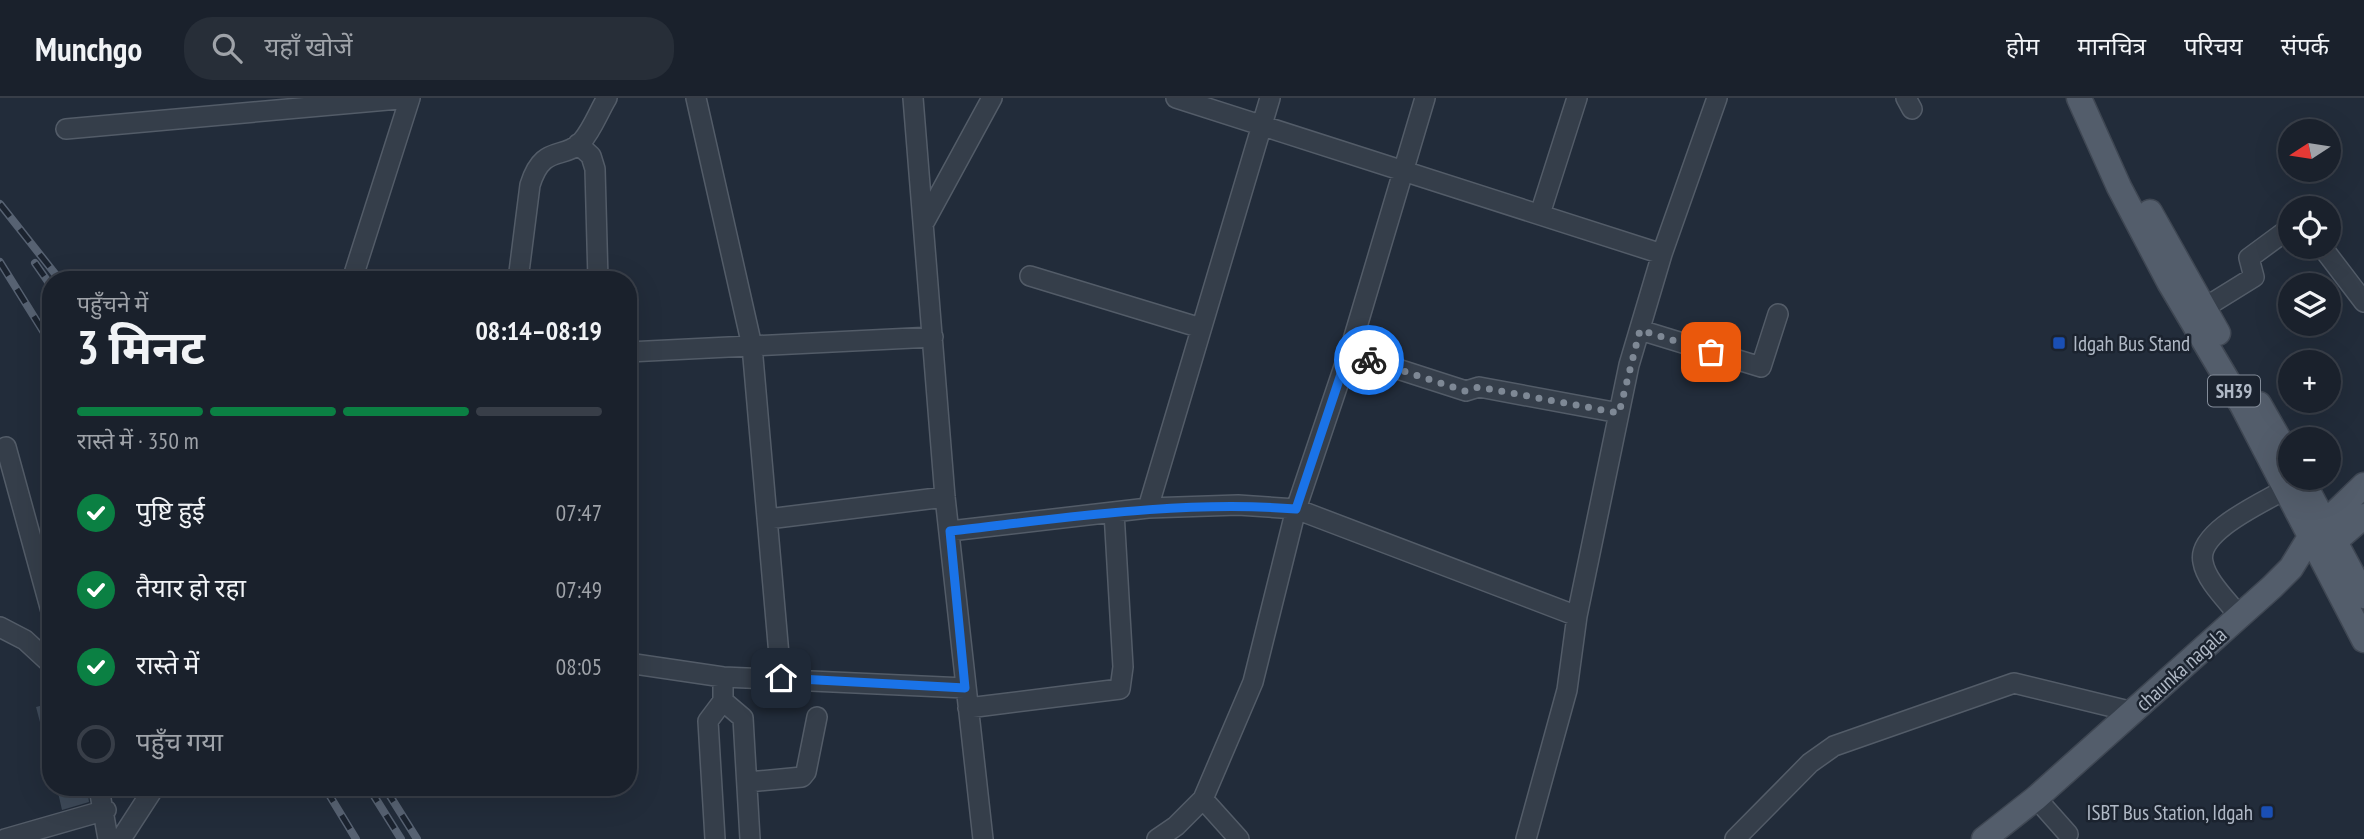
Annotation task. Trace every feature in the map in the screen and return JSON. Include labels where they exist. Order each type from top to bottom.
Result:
[{"type":"main road","name":"SH39","points":[[2079,98],[2278,437]]},
{"type":"main road","name":"SH39","points":[[2106,146],[2119,187],[2169,282],[2278,461]]},
{"type":"main road","name":"chaunka nagala","points":[[1994,835],[2240,617],[2323,539],[2364,485]]},
{"type":"main road","name":"SH39","points":[[2296,490],[2323,539],[2364,640]]},
{"type":"main road","points":[[2323,539],[2364,516]]},
{"type":"main road","name":"SH39","points":[[2323,539],[2364,596]]},
{"type":"street","points":[[66,129],[410,98],[355,271]]},
{"type":"street","points":[[519,271],[532,179],[541,163],[548,157],[578,144],[607,98]]},
{"type":"street","points":[[696,98],[752,346],[781,678]]},
{"type":"street","points":[[913,98],[925,221],[945,497],[983,839]]},
{"type":"street","points":[[925,221],[992,98]]},
{"type":"street","points":[[1176,98],[1662,254]]},
{"type":"street","points":[[1148,508],[1270,98]]},
{"type":"street","points":[[1157,839],[1182,833],[1203,799],[1253,682],[1296,509],[1348,353],[1425,98]]},
{"type":"street","points":[[1540,214],[1577,98]]},
{"type":"street","points":[[1526,839],[1567,690],[1577,616],[1619,413],[1640,330],[1662,254],[1717,98]]},
{"type":"street","points":[[578,144],[591,156],[595,169],[598,271]]},
{"type":"street","points":[[2204,308],[2254,277],[2249,258],[2278,237]]},
{"type":"street","points":[[2331,259],[2364,302]]},
{"type":"street","points":[[1030,276],[1201,328]]},
{"type":"street","points":[[1640,330],[1761,367],[1778,314]]},
{"type":"street","points":[[637,352],[933,337]]},
{"type":"street","points":[[1348,353],[1465,391],[1479,387],[1619,413]]},
{"type":"street","points":[[5,447],[42,579]]},
{"type":"street","points":[[2240,617],[2204,567],[2204,546],[2217,531],[2283,490]]},
{"type":"street","points":[[768,519],[945,497]]},
{"type":"street","points":[[950,531],[1148,508],[1238,505],[1296,509],[1577,616]]},
{"type":"street","points":[[637,664],[723,677],[781,678],[967,698],[1120,689],[1123,667],[1114,512]]},
{"type":"street","points":[[0,628],[24,640],[42,656]]},
{"type":"street","points":[[715,839],[708,721],[723,701],[723,677]]},
{"type":"street","points":[[1735,839],[1810,763],[1834,746],[2014,683],[2133,712]]},
{"type":"street","points":[[723,701],[743,718],[750,839]]},
{"type":"street","points":[[748,782],[802,777],[806,772],[817,717]]},
{"type":"street","points":[[102,796],[106,810],[108,839]]},
{"type":"street","points":[[121,839],[149,796]]},
{"type":"street","points":[[2036,798],[2068,834]]},
{"type":"street","points":[[1203,799],[1239,839]]},
{"type":"street","points":[[5,839],[106,810]]},
{"type":"building","points":[[42,705],[42,730],[36,707]]},
{"type":"building","points":[[59,796],[88,796],[89,802],[62,810]]},
{"type":"railway","points":[[0,204],[53,271]]},
{"type":"railway","points":[[0,262],[42,330]]},
{"type":"railway","points":[[35,263],[42,273]]},
{"type":"railway","points":[[330,796],[356,839]]},
{"type":"railway","points":[[374,796],[401,839]]},
{"type":"railway","points":[[390,796],[417,839]]},
{"type":"way so far","points":[[1369,360],[1465,391],[1479,387],[1619,413],[1640,330],[1711,352]]},
{"type":"place","name":"Idgah Bus Stand","points":[[2059,343]]},
{"type":"place","name":"ISBT Bus Station, Idgah","points":[[2267,812]]},
{"type":"route","points":[[781,678],[965,688],[950,531],[1148,508],[1238,505],[1296,509],[1348,353],[1369,360]]}]
